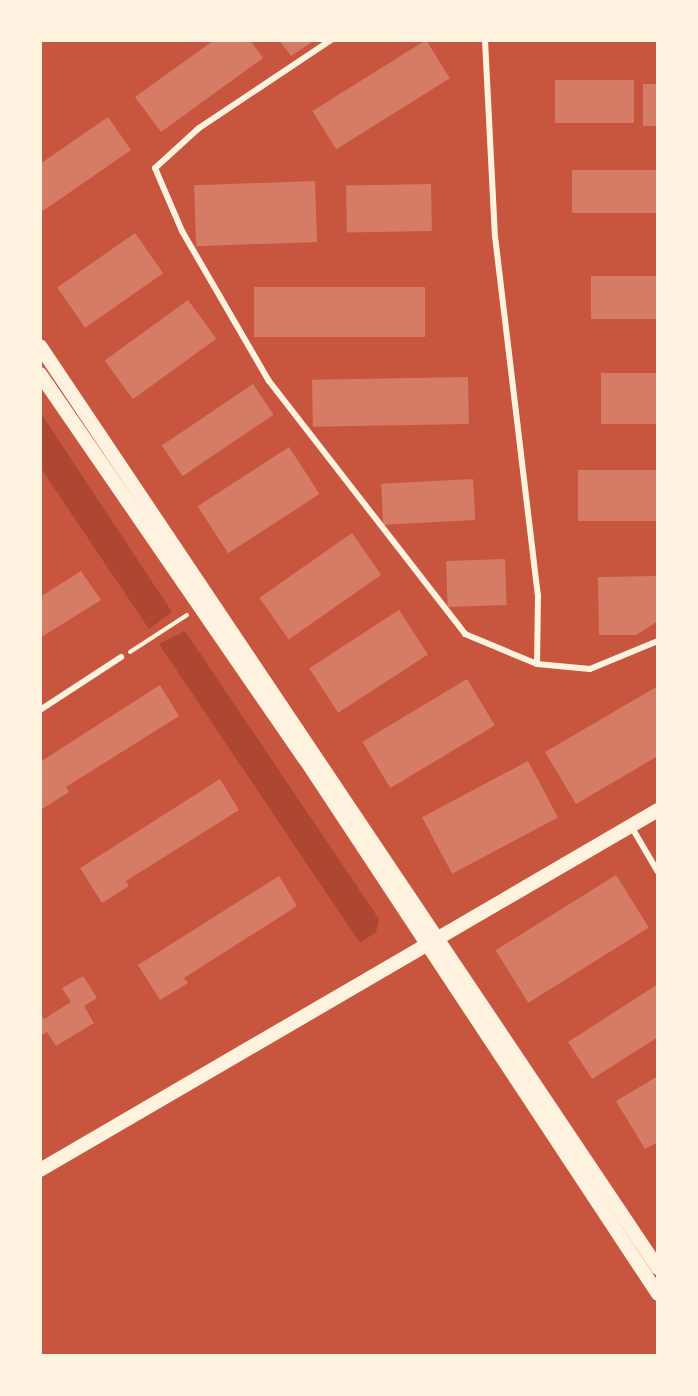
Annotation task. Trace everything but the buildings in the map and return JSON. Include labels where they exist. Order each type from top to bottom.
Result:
[{"type":"street","points":[[40,346],[658,1294]]},
{"type":"street","points":[[40,374],[658,1268]]},
{"type":"street","points":[[40,1170],[658,810]]},
{"type":"lane","points":[[331,40],[199,128],[155,168],[182,231],[269,381],[465,634],[537,664],[590,669],[658,641]]},
{"type":"lane","points":[[485,40],[495,236],[538,595],[537,664]]},
{"type":"lane","points":[[40,710],[121,657]]},
{"type":"lane","points":[[631,826],[658,872]]},
{"type":"path","points":[[121,657],[200,606]]},
{"type":"shaded area","points":[[40,412],[172,612],[149,629],[40,467]]},
{"type":"shaded area","points":[[185,631],[379,919],[376,932],[360,943],[159,644]]}]
